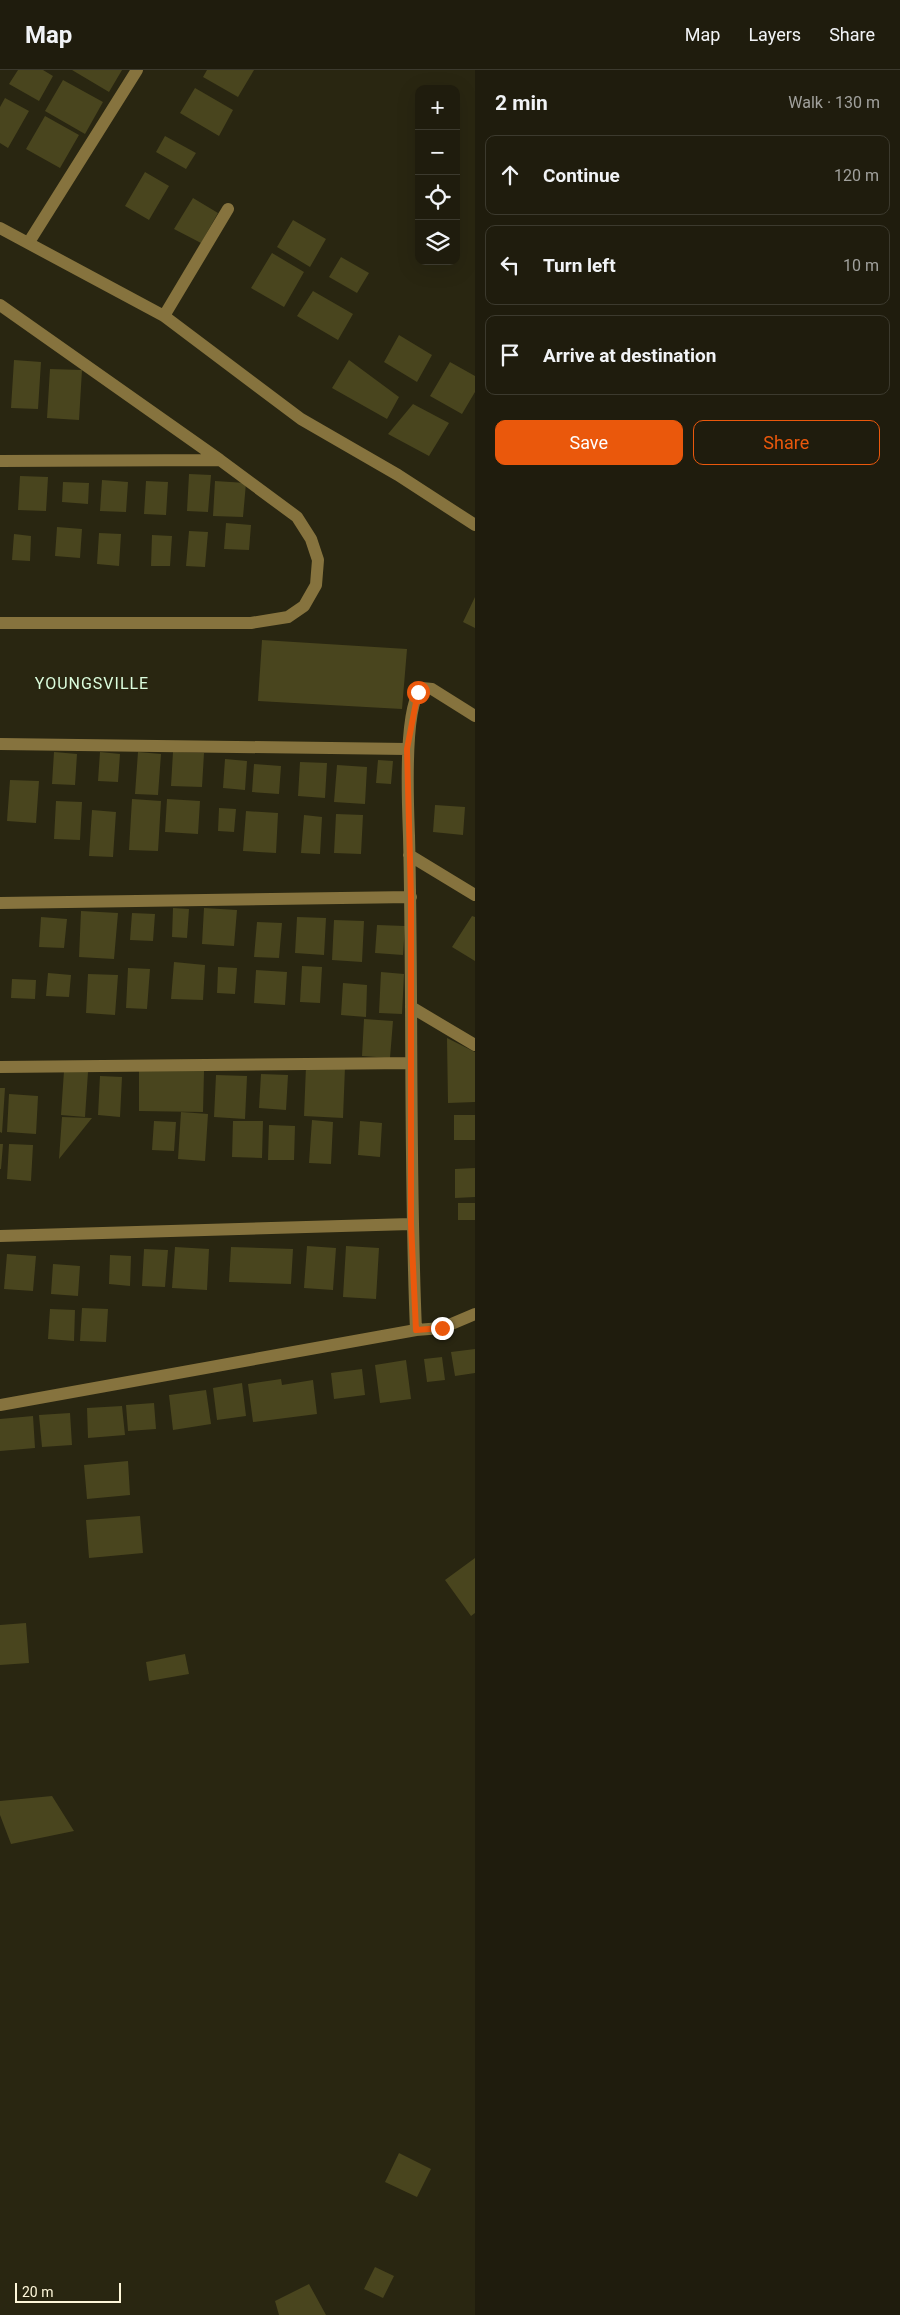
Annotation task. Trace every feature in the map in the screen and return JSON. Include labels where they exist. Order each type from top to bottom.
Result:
[{"type":"street","points":[[29,242],[136,70]]},
{"type":"street","points":[[164,316],[228,209]]},
{"type":"street","points":[[0,228],[164,316],[301,420],[398,475],[475,525]]},
{"type":"street","points":[[0,304],[297,517],[311,539],[318,560],[316,585],[304,606],[288,616],[251,623],[0,623]]},
{"type":"street","points":[[0,461],[220,460]]},
{"type":"street","points":[[416,1330],[411,1224],[411,897],[407,749],[416,696],[422,688],[432,689],[475,716]]},
{"type":"street","points":[[0,744],[407,749]]},
{"type":"street","points":[[409,855],[475,895]]},
{"type":"street","points":[[0,903],[411,897]]},
{"type":"street","points":[[411,1007],[475,1045]]},
{"type":"street","points":[[0,1067],[411,1063]]},
{"type":"street","points":[[0,1236],[411,1224]]},
{"type":"street","points":[[0,1405],[416,1330],[442,1328],[475,1314]]},
{"type":"building","points":[[18,70],[43,70],[53,76],[39,101],[9,84]]},
{"type":"building","points":[[72,70],[122,70],[109,92]]},
{"type":"building","points":[[207,70],[254,70],[238,97],[203,77]]},
{"type":"building","points":[[63,80],[103,102],[85,134],[45,111]]},
{"type":"building","points":[[195,88],[233,110],[219,136],[180,113]]},
{"type":"building","points":[[5,98],[29,111],[8,148],[0,143],[0,107]]},
{"type":"building","points":[[45,116],[79,135],[60,168],[26,149]]},
{"type":"building","points":[[165,136],[196,153],[186,169],[156,152]]},
{"type":"building","points":[[145,172],[169,186],[149,220],[125,206]]},
{"type":"building","points":[[193,198],[218,213],[201,243],[174,229]]},
{"type":"building","points":[[293,220],[326,239],[310,267],[277,247]]},
{"type":"building","points":[[272,253],[304,272],[284,307],[251,288]]},
{"type":"building","points":[[341,257],[369,273],[357,293],[329,277]]},
{"type":"building","points":[[313,291],[353,314],[338,340],[297,316]]},
{"type":"building","points":[[399,335],[432,355],[417,382],[384,362]]},
{"type":"building","points":[[14,360],[41,362],[38,409],[11,408]]},
{"type":"building","points":[[349,360],[399,397],[387,419],[332,388]]},
{"type":"building","points":[[450,362],[475,376],[475,392],[462,414],[430,396]]},
{"type":"building","points":[[50,369],[82,370],[79,420],[47,418]]},
{"type":"building","points":[[413,404],[449,423],[429,456],[388,434]]},
{"type":"building","points":[[189,474],[211,475],[208,512],[187,511]]},
{"type":"building","points":[[20,476],[48,477],[46,511],[18,510]]},
{"type":"building","points":[[102,480],[128,482],[126,512],[100,511]]},
{"type":"building","points":[[146,481],[168,482],[166,515],[144,514]]},
{"type":"building","points":[[215,481],[246,483],[243,517],[213,516]]},
{"type":"building","points":[[63,482],[89,483],[88,504],[62,502]]},
{"type":"building","points":[[226,523],[251,525],[249,550],[224,549]]},
{"type":"building","points":[[57,527],[82,529],[80,558],[55,556]]},
{"type":"building","points":[[189,531],[208,532],[205,567],[186,566]]},
{"type":"building","points":[[99,533],[121,534],[119,566],[97,564]]},
{"type":"building","points":[[14,534],[31,536],[30,561],[12,560]]},
{"type":"building","points":[[152,535],[172,536],[170,566],[151,566]]},
{"type":"building","points":[[475,597],[475,628],[463,622]]},
{"type":"building","points":[[262,640],[407,649],[402,709],[258,701]]},
{"type":"building","points":[[54,752],[77,754],[75,785],[52,784]]},
{"type":"building","points":[[100,752],[120,754],[118,782],[98,781]]},
{"type":"building","points":[[138,752],[161,754],[158,795],[135,794]]},
{"type":"building","points":[[173,752],[204,753],[202,787],[171,786]]},
{"type":"building","points":[[225,759],[247,761],[245,790],[223,788]]},
{"type":"building","points":[[378,760],[393,761],[391,784],[376,783]]},
{"type":"building","points":[[300,762],[327,763],[325,798],[298,796]]},
{"type":"building","points":[[254,764],[281,766],[279,794],[252,792]]},
{"type":"building","points":[[337,765],[367,767],[365,804],[334,802]]},
{"type":"building","points":[[10,780],[39,781],[36,823],[7,821]]},
{"type":"building","points":[[132,799],[161,801],[158,851],[129,850]]},
{"type":"building","points":[[167,799],[200,801],[198,834],[165,832]]},
{"type":"building","points":[[56,801],[82,802],[80,840],[54,839]]},
{"type":"building","points":[[435,805],[465,807],[463,835],[433,832]]},
{"type":"building","points":[[219,808],[236,809],[234,832],[218,831]]},
{"type":"building","points":[[92,810],[116,812],[113,857],[89,856]]},
{"type":"building","points":[[246,811],[278,813],[276,853],[243,851]]},
{"type":"building","points":[[336,814],[363,815],[361,854],[334,853]]},
{"type":"building","points":[[304,815],[322,817],[320,854],[301,853]]},
{"type":"building","points":[[173,908],[189,909],[187,938],[172,937]]},
{"type":"building","points":[[204,908],[237,910],[234,946],[202,944]]},
{"type":"building","points":[[81,911],[118,913],[114,959],[79,957]]},
{"type":"building","points":[[132,913],[155,914],[153,941],[130,940]]},
{"type":"building","points":[[472,916],[475,917],[475,961],[452,947]]},
{"type":"building","points":[[41,917],[67,919],[64,948],[39,947]]},
{"type":"building","points":[[297,917],[326,918],[324,955],[295,953]]},
{"type":"building","points":[[334,920],[364,921],[362,962],[332,960]]},
{"type":"building","points":[[257,922],[282,923],[279,958],[254,957]]},
{"type":"building","points":[[377,925],[405,926],[403,955],[375,953]]},
{"type":"building","points":[[174,962],[205,965],[203,1000],[171,999]]},
{"type":"building","points":[[302,966],[322,967],[320,1003],[300,1002]]},
{"type":"building","points":[[218,967],[237,968],[235,994],[217,993]]},
{"type":"building","points":[[128,968],[150,969],[147,1009],[126,1008]]},
{"type":"building","points":[[256,970],[287,972],[285,1005],[254,1003]]},
{"type":"building","points":[[381,972],[404,974],[402,1014],[379,1013]]},
{"type":"building","points":[[48,973],[71,975],[69,997],[46,996]]},
{"type":"building","points":[[88,974],[118,975],[115,1015],[86,1013]]},
{"type":"building","points":[[12,979],[36,980],[35,999],[11,998]]},
{"type":"building","points":[[343,983],[367,985],[366,1017],[341,1015]]},
{"type":"building","points":[[364,1019],[393,1021],[390,1058],[362,1056]]},
{"type":"building","points":[[447,1038],[475,1052],[475,1102],[448,1103]]},
{"type":"building","points":[[306,1066],[345,1067],[343,1118],[304,1116]]},
{"type":"building","points":[[139,1070],[204,1071],[203,1112],[139,1111]]},
{"type":"building","points":[[64,1071],[88,1072],[85,1117],[61,1115]]},
{"type":"building","points":[[261,1074],[288,1075],[286,1110],[259,1108]]},
{"type":"building","points":[[216,1075],[247,1076],[245,1119],[214,1117]]},
{"type":"building","points":[[100,1076],[122,1077],[120,1117],[98,1115]]},
{"type":"building","points":[[0,1088],[5,1088],[2,1133],[0,1132]]},
{"type":"building","points":[[9,1094],[38,1096],[36,1134],[7,1132]]},
{"type":"building","points":[[181,1112],[208,1114],[205,1161],[178,1159]]},
{"type":"building","points":[[454,1115],[475,1115],[475,1140],[454,1140]]},
{"type":"building","points":[[62,1117],[92,1118],[59,1159]]},
{"type":"building","points":[[312,1120],[333,1122],[331,1164],[309,1163]]},
{"type":"building","points":[[154,1121],[176,1122],[174,1151],[152,1150]]},
{"type":"building","points":[[233,1121],[263,1121],[262,1158],[232,1157]]},
{"type":"building","points":[[360,1121],[382,1123],[380,1157],[358,1155]]},
{"type":"building","points":[[269,1125],[295,1126],[294,1160],[268,1160]]},
{"type":"building","points":[[0,1144],[3,1144],[1,1169],[0,1169]]},
{"type":"building","points":[[9,1144],[33,1145],[31,1181],[7,1179]]},
{"type":"building","points":[[475,1168],[475,1197],[455,1198],[455,1169]]},
{"type":"building","points":[[458,1203],[475,1203],[475,1220],[458,1220]]},
{"type":"building","points":[[307,1246],[336,1248],[333,1290],[304,1288]]},
{"type":"building","points":[[346,1246],[379,1248],[376,1299],[343,1297]]},
{"type":"building","points":[[175,1247],[209,1249],[207,1290],[172,1288]]},
{"type":"building","points":[[231,1247],[293,1249],[291,1284],[229,1282]]},
{"type":"building","points":[[144,1249],[168,1250],[165,1287],[142,1286]]},
{"type":"building","points":[[7,1254],[36,1256],[33,1291],[4,1289]]},
{"type":"building","points":[[110,1255],[131,1256],[130,1286],[109,1284]]},
{"type":"building","points":[[53,1264],[80,1266],[78,1296],[51,1294]]},
{"type":"building","points":[[82,1308],[108,1309],[106,1342],[80,1341]]},
{"type":"building","points":[[50,1309],[75,1310],[74,1341],[48,1339]]},
{"type":"building","points":[[475,1349],[475,1373],[455,1376],[451,1352]]},
{"type":"building","points":[[442,1357],[445,1380],[427,1382],[424,1359]]},
{"type":"building","points":[[406,1360],[411,1399],[380,1403],[375,1365]]},
{"type":"building","points":[[362,1369],[365,1395],[334,1399],[331,1373]]},
{"type":"building","points":[[281,1379],[282,1385],[313,1380],[317,1414],[253,1422],[248,1384]]},
{"type":"building","points":[[242,1383],[246,1416],[217,1420],[213,1388]]},
{"type":"building","points":[[206,1390],[211,1424],[173,1430],[169,1395]]},
{"type":"building","points":[[154,1403],[156,1429],[128,1431],[126,1405]]},
{"type":"building","points":[[122,1406],[125,1435],[88,1438],[87,1408]]},
{"type":"building","points":[[70,1413],[72,1445],[42,1447],[39,1415]]},
{"type":"building","points":[[33,1416],[35,1448],[0,1451],[0,1419]]},
{"type":"building","points":[[128,1461],[130,1495],[87,1499],[84,1465]]},
{"type":"building","points":[[140,1516],[143,1553],[89,1558],[86,1520]]},
{"type":"building","points":[[475,1558],[475,1613],[471,1616],[445,1580]]},
{"type":"building","points":[[26,1623],[29,1663],[0,1665],[0,1625]]},
{"type":"building","points":[[185,1654],[189,1674],[149,1681],[146,1662]]},
{"type":"building","points":[[52,1796],[74,1831],[11,1844],[0,1815],[0,1801]]},
{"type":"building","points":[[399,2153],[431,2169],[417,2197],[385,2182]]},
{"type":"building","points":[[375,2267],[394,2276],[383,2298],[364,2289]]},
{"type":"building","points":[[309,2284],[326,2315],[279,2315],[275,2301]]},
{"type":"district","name":"YOUNGSVILLE","points":[[92,683]]},
{"type":"route","points":[[418,692],[407,749],[411,897],[411,1224],[416,1330],[442,1328]]}]
